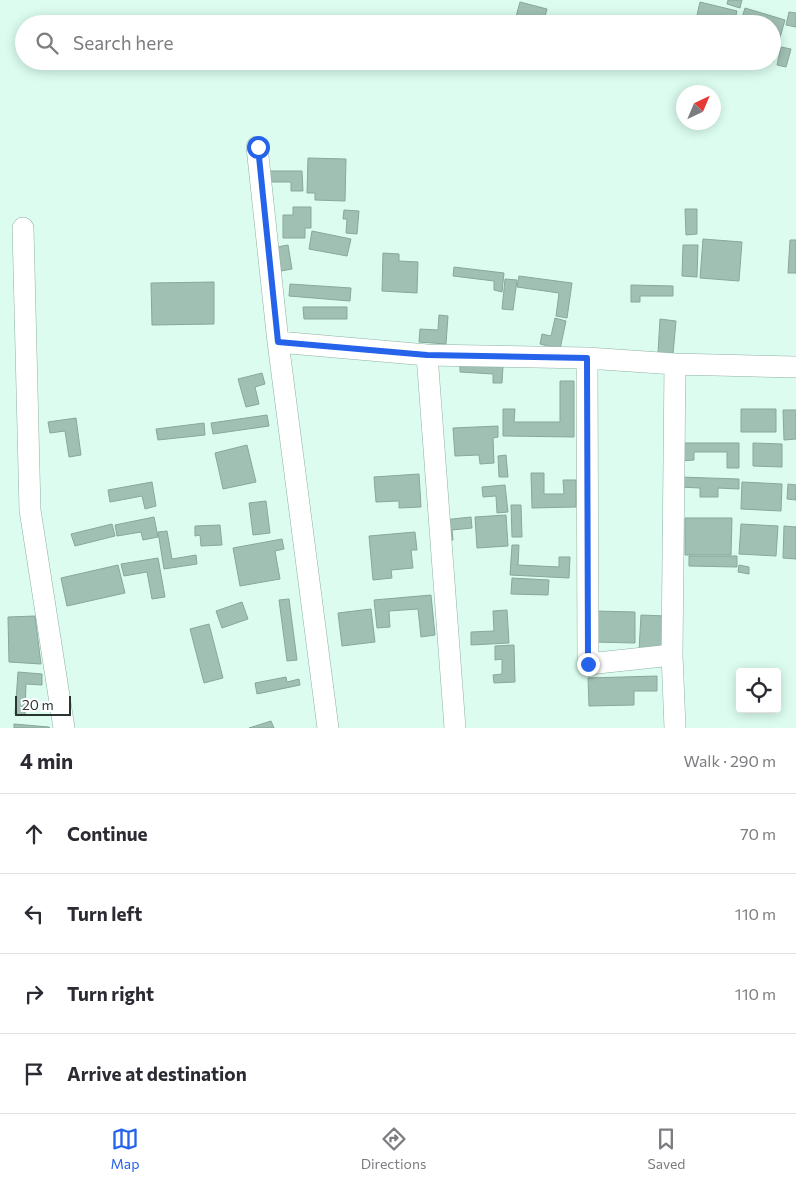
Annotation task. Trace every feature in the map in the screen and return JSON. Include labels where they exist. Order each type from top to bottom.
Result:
[{"type":"street","points":[[258,147],[278,342],[328,728]]},
{"type":"street","points":[[23,228],[30,510],[64,728]]},
{"type":"street","points":[[278,342],[427,355],[587,358],[675,364],[796,367]]},
{"type":"street","points":[[427,355],[455,728]]},
{"type":"street","points":[[587,358],[588,664],[672,655]]},
{"type":"street","points":[[675,364],[672,655],[675,728]]},
{"type":"building","points":[[728,0],[742,0],[740,8],[727,4]]},
{"type":"building","points":[[520,2],[547,9],[545,15],[516,15]]},
{"type":"building","points":[[700,2],[737,11],[736,15],[697,15]]},
{"type":"building","points":[[745,8],[768,15],[743,15]]},
{"type":"building","points":[[789,12],[796,13],[796,27],[786,25]]},
{"type":"building","points":[[781,19],[785,20],[781,34]]},
{"type":"building","points":[[781,47],[791,49],[786,67],[781,66]]},
{"type":"building","points":[[308,158],[346,159],[345,201],[315,200],[315,193],[307,193]]},
{"type":"building","points":[[268,171],[302,171],[303,191],[291,191],[291,182],[268,182]]},
{"type":"building","points":[[293,207],[311,207],[311,228],[305,228],[305,238],[283,238],[283,215],[293,215]]},
{"type":"building","points":[[685,209],[697,209],[697,234],[686,235]]},
{"type":"building","points":[[344,210],[359,211],[357,234],[346,233],[347,219],[343,219]]},
{"type":"building","points":[[312,231],[351,239],[347,256],[309,249]]},
{"type":"building","points":[[703,239],[742,242],[739,281],[700,278]]},
{"type":"building","points":[[790,240],[796,240],[796,273],[788,273]]},
{"type":"building","points":[[288,245],[292,269],[281,271],[277,247]]},
{"type":"building","points":[[683,245],[698,245],[697,277],[682,276]]},
{"type":"building","points":[[383,253],[399,254],[399,261],[418,262],[417,293],[382,291]]},
{"type":"building","points":[[454,267],[504,273],[502,292],[494,290],[494,281],[453,276]]},
{"type":"building","points":[[519,276],[572,283],[567,318],[556,316],[559,293],[517,287]]},
{"type":"building","points":[[505,279],[517,280],[513,310],[502,309]]},
{"type":"building","points":[[214,282],[214,324],[152,325],[151,283]]},
{"type":"building","points":[[290,284],[351,288],[350,301],[289,296]]},
{"type":"building","points":[[631,285],[673,286],[673,296],[640,296],[640,302],[631,302]]},
{"type":"building","points":[[303,307],[347,307],[347,319],[304,319]]},
{"type":"building","points":[[439,315],[448,316],[446,344],[419,342],[420,329],[438,330]]},
{"type":"building","points":[[555,318],[566,321],[560,349],[540,344],[542,334],[551,336]]},
{"type":"building","points":[[660,319],[676,321],[673,354],[658,353]]},
{"type":"building","points":[[460,364],[503,366],[502,383],[493,383],[493,374],[460,372]]},
{"type":"building","points":[[262,373],[265,384],[255,387],[259,404],[246,407],[238,379]]},
{"type":"building","points":[[560,381],[574,381],[574,437],[503,436],[503,409],[515,409],[514,422],[560,422]]},
{"type":"building","points":[[741,409],[776,409],[776,432],[741,432]]},
{"type":"building","points":[[783,410],[796,410],[796,439],[784,440]]},
{"type":"building","points":[[267,415],[269,426],[213,434],[211,423]]},
{"type":"building","points":[[76,418],[81,455],[69,457],[65,431],[50,433],[48,422]]},
{"type":"building","points":[[204,423],[205,435],[158,440],[156,429]]},
{"type":"building","points":[[498,426],[498,437],[493,438],[494,463],[480,464],[479,455],[455,456],[453,428]]},
{"type":"building","points":[[680,443],[739,443],[739,468],[727,468],[727,452],[694,452],[694,460],[680,461]]},
{"type":"building","points":[[753,443],[782,444],[782,467],[753,466]]},
{"type":"building","points":[[247,445],[256,482],[223,489],[215,453]]},
{"type":"building","points":[[506,455],[508,477],[499,477],[498,456]]},
{"type":"building","points":[[531,473],[544,473],[544,494],[564,494],[563,480],[576,480],[576,507],[532,508]]},
{"type":"building","points":[[419,474],[421,507],[399,508],[399,501],[376,502],[374,477]]},
{"type":"building","points":[[679,477],[739,479],[739,489],[718,488],[718,497],[700,497],[700,488],[679,487]]},
{"type":"building","points":[[152,482],[156,506],[145,509],[142,496],[110,502],[108,490]]},
{"type":"building","points":[[742,482],[782,484],[781,511],[741,509]]},
{"type":"building","points":[[788,484],[796,485],[796,500],[787,499]]},
{"type":"building","points":[[505,485],[508,512],[497,513],[496,496],[483,497],[482,487]]},
{"type":"building","points":[[266,501],[270,533],[253,535],[249,503]]},
{"type":"building","points":[[511,505],[521,505],[522,537],[512,537]]},
{"type":"building","points":[[506,515],[508,546],[477,548],[475,517]]},
{"type":"building","points":[[154,517],[158,537],[143,540],[141,532],[117,536],[115,525]]},
{"type":"building","points":[[471,517],[472,528],[452,530],[453,540],[445,541],[443,520]]},
{"type":"building","points":[[685,518],[732,518],[731,555],[685,555]]},
{"type":"building","points":[[112,524],[115,536],[75,546],[71,534]]},
{"type":"building","points":[[741,524],[778,526],[776,556],[739,554]]},
{"type":"building","points":[[220,525],[222,545],[201,546],[200,535],[195,536],[195,526]]},
{"type":"building","points":[[784,526],[796,527],[796,559],[783,558]]},
{"type":"building","points":[[167,531],[172,559],[196,555],[197,564],[164,569],[158,532]]},
{"type":"building","points":[[415,532],[417,550],[411,550],[413,568],[391,570],[392,578],[373,580],[369,536]]},
{"type":"building","points":[[282,539],[284,549],[275,551],[280,579],[240,586],[233,548]]},
{"type":"building","points":[[512,545],[519,545],[518,565],[559,567],[559,557],[570,557],[569,578],[510,575]]},
{"type":"building","points":[[689,556],[737,556],[737,567],[689,566]]},
{"type":"building","points":[[158,558],[165,597],[152,599],[147,572],[124,576],[121,564]]},
{"type":"building","points":[[118,565],[125,593],[67,606],[61,578]]},
{"type":"building","points":[[739,565],[749,567],[749,574],[738,572]]},
{"type":"building","points":[[512,578],[549,580],[548,595],[511,594]]},
{"type":"building","points":[[431,595],[435,635],[421,637],[418,609],[389,611],[390,627],[377,628],[374,600]]},
{"type":"building","points":[[289,599],[297,660],[287,661],[279,600]]},
{"type":"building","points":[[242,602],[248,619],[222,628],[216,611]]},
{"type":"building","points":[[371,609],[375,642],[342,646],[338,613]]},
{"type":"building","points":[[507,610],[509,643],[471,645],[471,632],[494,631],[493,611]]},
{"type":"building","points":[[595,611],[635,612],[635,643],[594,642]]},
{"type":"building","points":[[641,615],[665,616],[662,653],[639,651]]},
{"type":"building","points":[[35,616],[41,664],[9,662],[8,617]]},
{"type":"building","points":[[209,624],[223,678],[204,683],[190,629]]},
{"type":"building","points":[[514,645],[515,682],[494,683],[493,675],[502,674],[502,659],[495,660],[495,646]]},
{"type":"building","points":[[18,672],[42,674],[42,685],[26,684],[25,715],[15,714]]},
{"type":"building","points":[[657,676],[657,691],[634,691],[634,705],[589,706],[588,678]]},
{"type":"building","points":[[286,677],[287,682],[299,679],[300,685],[257,694],[255,683]]},
{"type":"building","points":[[271,721],[274,728],[249,728]]},
{"type":"building","points":[[14,724],[49,727],[50,728],[14,728]]},
{"type":"route","points":[[258,147],[278,342],[427,355],[587,358],[588,664]]}]
